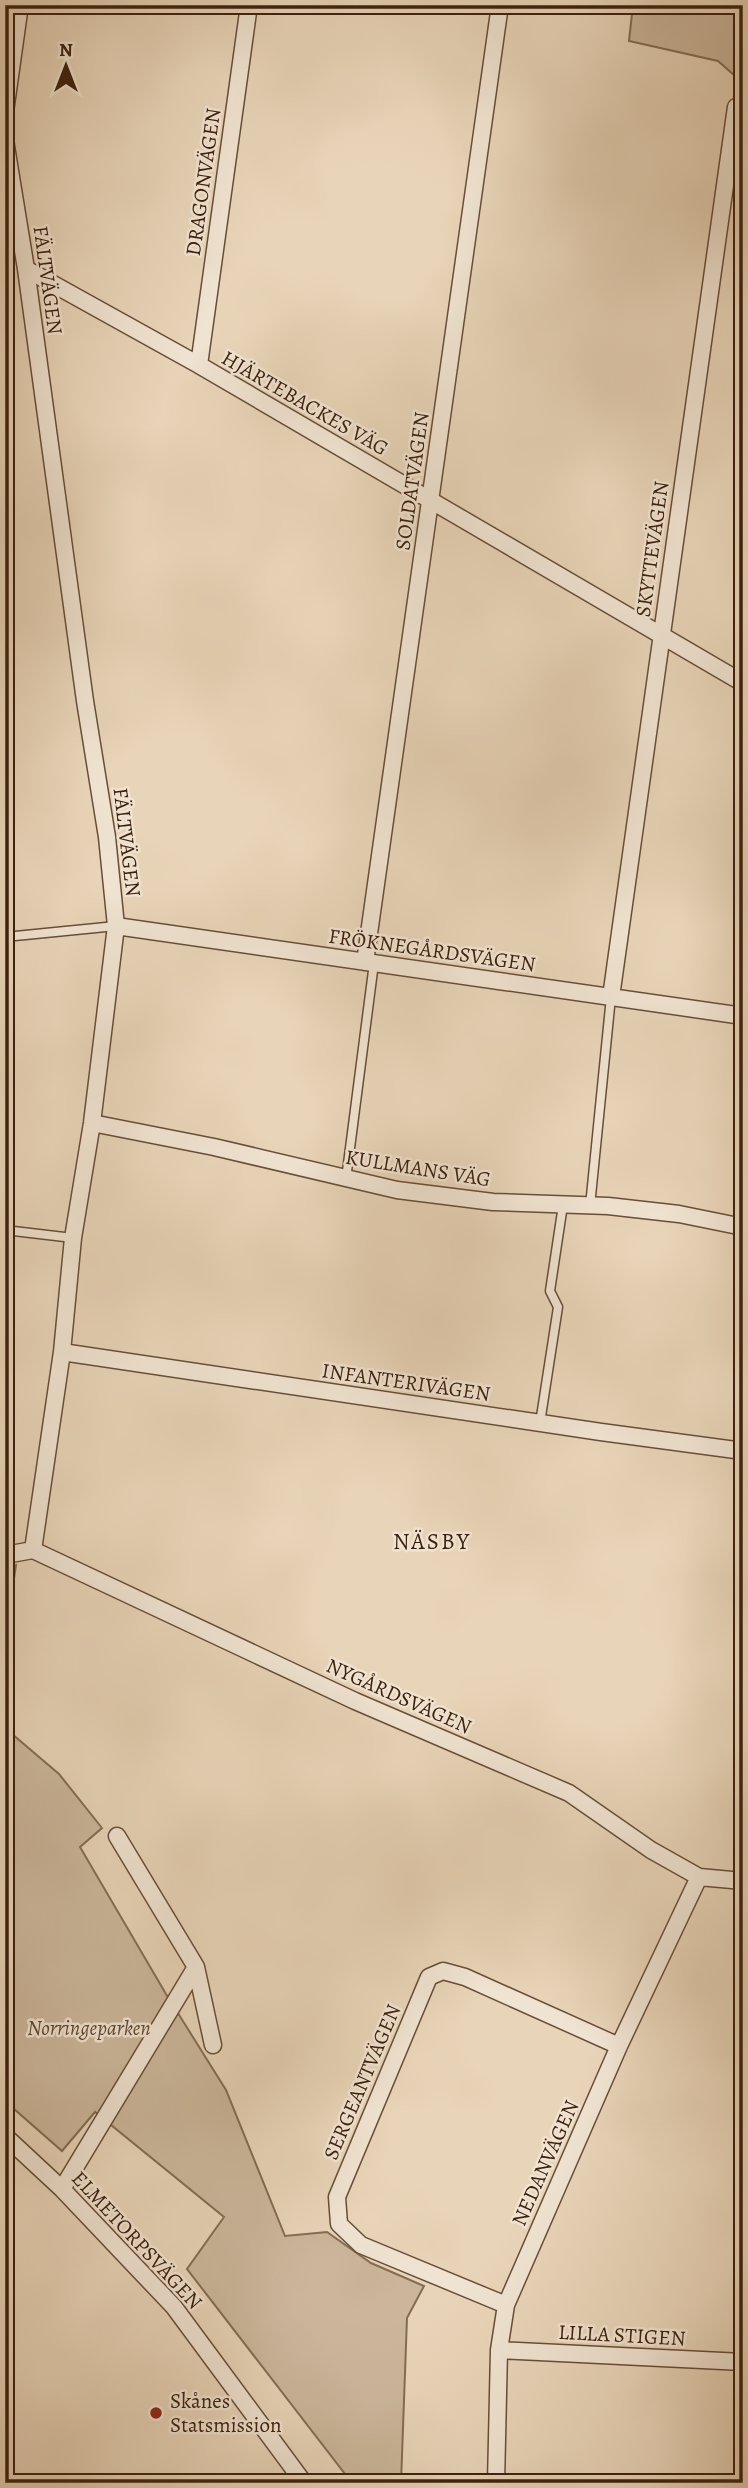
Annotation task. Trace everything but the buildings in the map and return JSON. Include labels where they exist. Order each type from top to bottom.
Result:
[{"type":"street","points":[[5,112],[20,5]]},
{"type":"street","name":"DRAGONVÄGEN","points":[[199,365],[249,5]]},
{"type":"street","name":"SOLDATVÄGEN","points":[[370,962],[430,500],[500,5]]},
{"type":"street","name":"SKYTTEVÄGEN","points":[[611,996],[736,107]]},
{"type":"street","name":"FÄLTVÄGEN","points":[[5,141],[26,269],[75,634],[107,837],[116,926],[92,1123],[73,1238],[62,1352],[33,1550]]},
{"type":"street","name":"HJÄRTEBACKES VÄG","points":[[26,269],[199,365],[743,683]]},
{"type":"street","name":"FRÖKNEGÅRDSVÄGEN","points":[[116,926],[743,1016]]},
{"type":"street","name":"KULLMANS VÄG","points":[[92,1123],[237,1152],[397,1190],[493,1202],[590,1206],[679,1214],[743,1227]]},
{"type":"street","name":"INFANTERIVÄGEN","points":[[62,1352],[743,1451]]},
{"type":"street","points":[[5,1555],[33,1550]]},
{"type":"street","name":"NYGÅRDSVÄGEN","points":[[33,1550],[355,1701],[569,1793],[652,1850],[699,1877],[743,1881]]},
{"type":"street","points":[[117,1836],[196,1966],[213,2045]]},
{"type":"street","name":"NEDANVÄGEN","points":[[496,2483],[499,2350],[506,2305],[619,2046],[699,1877]]},
{"type":"street","points":[[62,2189],[196,1966]]},
{"type":"street","name":"SERGEANTVÄGEN","points":[[506,2305],[361,2245],[340,2224],[337,2197],[429,1977],[443,1971],[465,1977],[619,2046]]},
{"type":"street","name":"ELMETORPSVÄGEN","points":[[5,2136],[62,2189],[174,2306],[304,2483]]},
{"type":"street","name":"LILLA STIGEN","points":[[499,2350],[743,2362]]},
{"type":"lane","points":[[5,937],[116,926]]},
{"type":"lane","points":[[346,1179],[370,962]]},
{"type":"lane","points":[[590,1206],[611,996]]},
{"type":"lane","points":[[540,1423],[558,1307],[550,1291],[563,1205]]},
{"type":"lane","points":[[5,1230],[73,1238]]},
{"type":"green space","points":[[633,5],[743,5],[743,83],[718,61],[629,41]]},
{"type":"green space","points":[[16,1565],[5,1639],[5,1567]]},
{"type":"green space","name":"Norringeparken","points":[[5,1728],[59,1774],[102,1828],[80,1847],[226,2090],[285,2236],[327,2232],[371,2263],[424,2286],[407,2318],[401,2483],[352,2483],[187,2269],[224,2217],[95,2112],[62,2151],[5,2101]]},
{"type":"place","name":"Skånes Statsmission","points":[[156,2413]]},
{"type":"district","name":"NÄSBY","points":[[432,1541]]}]
